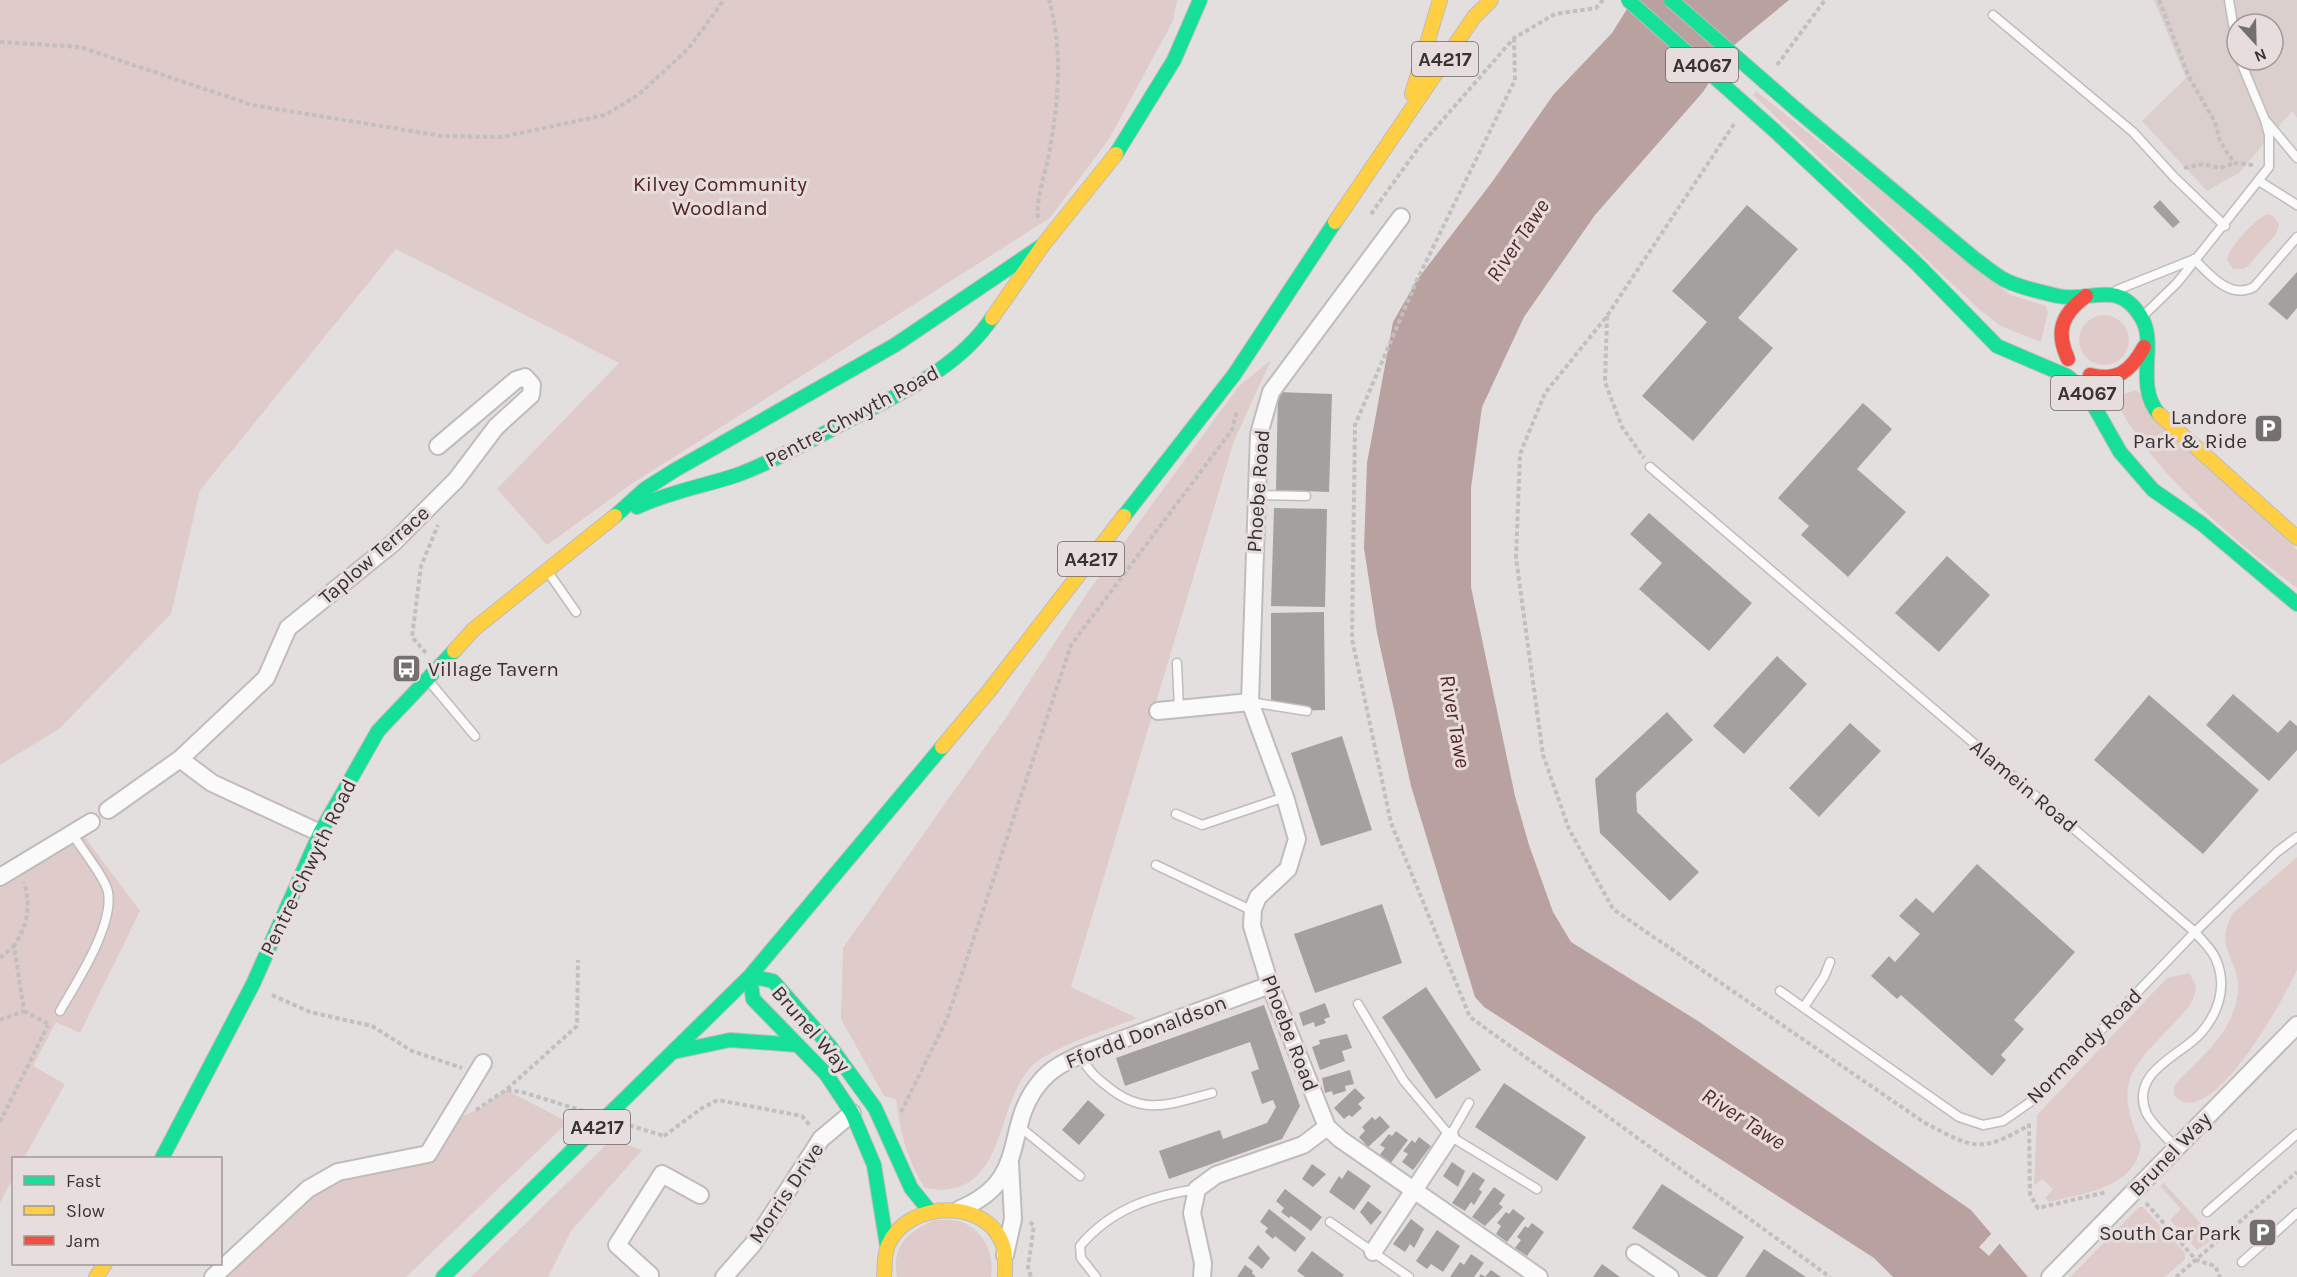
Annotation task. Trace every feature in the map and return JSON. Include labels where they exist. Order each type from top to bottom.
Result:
[{"type":"main road","name":"Pentre-Chwyth Road","points":[[613,518],[662,496],[736,475],[776,459],[928,378],[957,358],[985,329],[1043,245],[1120,149],[1174,60],[1200,0]]},
{"type":"main road","name":"A4217","points":[[1403,120],[1440,0]]},
{"type":"main road","name":"A4217","points":[[443,1277],[750,976],[988,691],[1234,375],[1403,120],[1474,17],[1491,0]]},
{"type":"main road","name":"A4067","points":[[1628,0],[1775,130],[1946,293],[1997,346],[2067,376],[2085,390],[2121,452],[2153,490],[2202,524],[2297,604]]},
{"type":"main road","name":"A4067","points":[[1671,0],[1797,110],[1975,259],[2006,281],[2061,297],[2086,296]]},
{"type":"main road","name":"Pentre-Chwyth Road","points":[[163,1157],[253,984],[320,833],[378,731],[426,678],[474,629],[546,569],[613,518],[645,489],[676,468],[894,345],[959,303],[1005,268],[1043,245]]},
{"type":"main road","name":"A4067","points":[[1946,293],[1987,323],[2033,346]]},
{"type":"main road","points":[[2108,293],[2128,301],[2142,318],[2146,332],[2144,347],[2136,364],[2122,375],[2104,380],[2090,375],[2068,359],[2059,342],[2061,323],[2070,306],[2086,296],[2108,293]]},
{"type":"main road","name":"A4067","points":[[2144,347],[2145,380],[2156,412],[2297,538]]},
{"type":"main road","name":"A4067","points":[[2050,351],[2068,359]]},
{"type":"main road","name":"A4067","points":[[2090,375],[2101,389]]},
{"type":"main road","name":"A4067","points":[[2164,481],[2202,524]]},
{"type":"main road","name":"Brunel Way","points":[[884,1277],[883,1266],[887,1246],[874,1165],[852,1113],[826,1074],[753,999],[750,976],[773,981],[829,1045],[875,1108],[911,1188],[928,1209]]},
{"type":"main road","points":[[673,1052],[713,1042],[739,1040],[779,1047],[798,1045]]},
{"type":"main road","points":[[887,1246],[896,1230],[910,1218],[928,1209],[960,1209],[975,1215],[989,1226],[999,1239],[1006,1270]]},
{"type":"street","name":"Phoebe Road","points":[[1328,1127],[1270,985],[1252,926],[1253,911],[1258,897],[1288,869],[1294,856],[1297,839],[1285,796],[1250,702],[1259,434],[1271,392],[1401,217]]},
{"type":"street","name":"Taplow Terrace","points":[[180,759],[266,678],[288,628],[393,543],[456,480],[496,427],[531,395],[532,385],[525,377],[516,380],[438,446]]},
{"type":"street","points":[[1158,711],[1250,702]]},
{"type":"street","points":[[108,810],[180,759],[212,783],[320,833]]},
{"type":"street","points":[[0,877],[91,822]]},
{"type":"street","name":"Ffordd Donaldson","points":[[960,1209],[980,1200],[993,1190],[1010,1163],[1026,1104],[1042,1078],[1054,1068],[1080,1055],[1270,985]]},
{"type":"street","name":"Brunel Way","points":[[2050,1277],[2295,1025]]},
{"type":"street","points":[[213,1277],[308,1189],[338,1172],[428,1154],[480,1069]]},
{"type":"street","name":"Morris Drive","points":[[724,1277],[753,1244],[821,1139],[852,1113]]},
{"type":"street","points":[[1202,1277],[1203,1263],[1192,1214],[1197,1189],[1216,1175],[1303,1145],[1328,1127],[1415,1192],[1539,1277]]},
{"type":"street","points":[[1373,1252],[1415,1192],[1450,1136]]},
{"type":"street","name":"Ffordd Donaldson","points":[[1006,1270],[1013,1219],[1010,1163]]},
{"type":"street","points":[[651,1276],[617,1245],[628,1227],[662,1174],[700,1196]]},
{"type":"street","points":[[1635,1253],[1670,1277]]},
{"type":"lane","points":[[1993,15],[2133,132],[2174,177],[2225,226]]},
{"type":"lane","points":[[2142,318],[2177,283],[2270,167],[2269,135],[2245,72]]},
{"type":"lane","points":[[2265,120],[2297,158]]},
{"type":"lane","points":[[2259,181],[2297,205]]},
{"type":"lane","points":[[2194,259],[2211,277],[2228,288],[2246,291],[2254,287],[2297,237]]},
{"type":"lane","points":[[2108,293],[2151,279],[2194,259]]},
{"type":"lane","name":"Alamein Road","points":[[1650,466],[2195,932],[2217,960],[2223,988],[2216,1011],[2200,1035],[2159,1063],[2144,1090],[2146,1112],[2176,1148]]},
{"type":"lane","points":[[1257,495],[1306,496]]},
{"type":"lane","points":[[546,569],[576,612]]},
{"type":"lane","points":[[1177,663],[1179,709]]},
{"type":"lane","points":[[426,678],[475,736]]},
{"type":"lane","points":[[1250,702],[1307,711]]},
{"type":"lane","points":[[1176,814],[1202,825],[1285,796]]},
{"type":"lane","points":[[60,1011],[90,958],[108,910],[108,891],[72,833]]},
{"type":"lane","name":"Normandy Road","points":[[1780,991],[1959,1116],[1983,1125],[2003,1121],[2036,1098],[2195,932],[2277,852],[2297,837]]},
{"type":"lane","points":[[1156,865],[1253,911]]},
{"type":"lane","points":[[1804,1007],[1824,977],[1830,962]]},
{"type":"lane","points":[[1358,1004],[1404,1081],[1450,1136],[1537,1189]]},
{"type":"lane","points":[[1080,1055],[1088,1071],[1119,1096],[1137,1106],[1160,1106],[1212,1093]]},
{"type":"lane","points":[[1450,1136],[1469,1103]]},
{"type":"lane","points":[[1020,1127],[1080,1176]]},
{"type":"lane","points":[[2207,1212],[2297,1134]]},
{"type":"lane","points":[[1096,1277],[1081,1258],[1080,1246],[1089,1236],[1129,1207],[1157,1195],[1197,1189]]},
{"type":"lane","points":[[2242,1262],[2297,1212]]},
{"type":"lane","points":[[1330,1222],[1409,1277]]},
{"type":"path","points":[[0,42],[80,47],[252,105],[442,136],[502,137],[605,115],[639,95],[688,49],[724,0]]},
{"type":"path","points":[[1043,245],[1037,214],[1056,117],[1060,72],[1057,32],[1049,0]]},
{"type":"path","points":[[1364,223],[1419,147],[1514,38],[1554,14],[1596,8],[1603,0]]},
{"type":"path","points":[[1775,67],[1824,0]]},
{"type":"path","points":[[2159,0],[2189,76],[2215,122],[2220,141],[2234,163]]},
{"type":"path","points":[[1514,38],[1515,81],[1417,280],[1355,425],[1352,639],[1391,823],[1470,1017],[1830,1277]]},
{"type":"path","points":[[1740,116],[1607,315],[1545,393],[1520,454],[1516,558],[1543,755],[1569,829],[1613,909],[1925,1123],[1966,1145],[1999,1142],[2029,1125],[2030,1194],[2038,1208],[2106,1192],[2123,1180],[2196,1260],[2215,1266],[2220,1277]]},
{"type":"path","points":[[2184,168],[2203,164],[2220,168],[2234,163],[2270,167]]},
{"type":"path","points":[[1607,315],[1605,382],[1622,427],[1650,466]]},
{"type":"path","points":[[902,1117],[901,1108],[947,1019],[1071,645],[1232,430],[1239,404]]},
{"type":"path","points":[[440,664],[412,637],[420,566],[442,516]]},
{"type":"path","points":[[0,958],[14,946],[25,929],[29,904],[24,882],[16,868]]},
{"type":"path","points":[[14,946],[24,1011]]},
{"type":"path","points":[[450,1121],[479,1109],[506,1089],[577,1026],[578,960]]},
{"type":"path","points":[[253,984],[310,1012],[372,1026],[412,1051],[480,1069]]},
{"type":"path","points":[[24,1011],[48,1025]]},
{"type":"path","points":[[0,1020],[24,1011]]},
{"type":"path","points":[[0,1122],[48,1025],[60,1011]]},
{"type":"path","points":[[506,1089],[664,1136],[702,1108],[718,1100],[802,1116],[821,1139]]},
{"type":"path","points":[[2176,1277],[2297,1172]]},
{"type":"path","points":[[1012,1207],[1034,1226],[1028,1267],[1031,1277]]},
{"type":"shaded area","points":[[2154,0],[2297,0],[2297,118],[2292,111],[2239,173],[2207,191],[2142,121],[2186,78]]},
{"type":"green space","name":"Kilvey Community Woodland","points":[[0,0],[1177,0],[1173,21],[1109,139],[1050,218],[630,485],[547,545],[497,489],[619,363],[396,249],[200,490],[171,614],[59,729],[0,765]]},
{"type":"green space","points":[[1756,91],[2011,295],[2046,306],[2048,312],[2041,342],[2001,326],[1981,311],[1753,95]]},
{"type":"green space","points":[[2268,214],[2273,216],[2279,224],[2276,234],[2248,266],[2243,269],[2233,269],[2227,260],[2237,241],[2250,227]]},
{"type":"green space","points":[[2109,315],[2122,322],[2128,330],[2128,350],[2122,358],[2114,364],[2099,365],[2086,358],[2080,350],[2079,335],[2086,322],[2094,316]]},
{"type":"green space","points":[[1271,360],[1234,441],[1071,987],[1137,1018],[1096,1033],[1038,1061],[1029,1069],[1018,1087],[994,1150],[984,1168],[970,1182],[951,1189],[925,1188],[913,1167],[905,1145],[896,1099],[884,1096],[841,1019],[843,948],[1007,716],[1087,593],[1239,386]]},
{"type":"green space","points":[[2136,390],[2297,550],[2297,588],[2194,502],[2147,449],[2128,423],[2115,397]]},
{"type":"green space","points":[[81,832],[140,911],[80,1033],[56,1022],[33,1066],[65,1084],[25,1157],[12,1157],[12,1180],[0,1203],[0,882]]},
{"type":"green space","points":[[2297,857],[2297,970],[2278,1006],[2244,1058],[2206,1097],[2189,1103],[2174,1095],[2174,1087],[2217,1040],[2229,1022],[2236,1003],[2238,981],[2226,945],[2227,925],[2233,913]]},
{"type":"green space","points":[[2189,973],[2196,985],[2190,1004],[2139,1063],[2128,1089],[2128,1104],[2132,1122],[2141,1144],[2137,1159],[2119,1179],[2106,1186],[2049,1202],[2045,1198],[2053,1189],[2042,1179],[2034,1186],[2037,1115],[2167,978]]},
{"type":"green space","points":[[506,1090],[568,1122],[406,1277],[213,1277],[308,1189],[428,1154],[450,1121],[479,1109]]},
{"type":"green space","points":[[612,1139],[642,1150],[571,1231],[548,1277],[471,1277]]},
{"type":"green space","points":[[2164,1183],[2214,1238],[2197,1250],[2170,1220],[2181,1209],[2160,1186]]},
{"type":"green space","points":[[2139,1207],[2143,1207],[2185,1253],[2185,1259],[2165,1277],[2070,1277]]},
{"type":"green space","points":[[935,1220],[959,1221],[981,1236],[991,1259],[991,1277],[897,1277],[897,1256],[904,1241],[917,1229]]},
{"type":"water","name":"River Tawe","points":[[1639,0],[1789,0],[1733,46],[1703,92],[1595,215],[1524,317],[1482,407],[1471,488],[1471,587],[1515,796],[1529,845],[1553,912],[1571,942],[1698,1021],[1971,1210],[2028,1277],[1893,1277],[1874,1258],[1484,1007],[1475,997],[1411,786],[1377,633],[1364,548],[1367,463],[1393,322],[1417,280],[1492,182],[1554,94],[1612,33],[1627,9]]},
{"type":"pier","points":[[1993,1232],[2001,1242],[1989,1256],[1979,1247]]},
{"type":"building","points":[[2160,200],[2180,222],[2173,228],[2153,207]]},
{"type":"building","points":[[1747,205],[1798,249],[1738,318],[1773,348],[1693,441],[1642,396],[1707,322],[1672,291]]},
{"type":"building","points":[[2297,272],[2297,308],[2287,320],[2268,304]]},
{"type":"building","points":[[1278,392],[1332,394],[1329,492],[1276,490]]},
{"type":"building","points":[[1863,403],[1892,429],[1857,469],[1906,512],[1848,577],[1801,535],[1809,526],[1778,498]]},
{"type":"building","points":[[1274,508],[1327,509],[1325,607],[1271,606]]},
{"type":"building","points":[[1649,513],[1752,603],[1709,651],[1639,589],[1662,563],[1630,534]]},
{"type":"building","points":[[1947,556],[1990,595],[1939,652],[1895,613]]},
{"type":"building","points":[[1324,612],[1325,710],[1271,711],[1271,613]]},
{"type":"building","points":[[1777,656],[1807,684],[1744,754],[1713,726]]},
{"type":"building","points":[[2233,694],[2278,733],[2290,720],[2297,726],[2297,750],[2269,781],[2206,725]]},
{"type":"building","points":[[2149,695],[2259,790],[2203,854],[2094,760]]},
{"type":"building","points":[[1667,712],[1693,740],[1636,793],[1637,812],[1699,872],[1670,901],[1600,833],[1595,779]]},
{"type":"building","points":[[1850,723],[1881,751],[1819,817],[1789,788]]},
{"type":"building","points":[[1342,736],[1372,830],[1321,846],[1291,753]]},
{"type":"building","points":[[1977,864],[2075,952],[2014,1020],[2024,1029],[2001,1055],[2006,1060],[1992,1076],[1901,995],[1897,999],[1871,976],[1889,956],[1895,962],[1920,934],[1899,916],[1916,898],[1933,913]]},
{"type":"building","points":[[1382,904],[1402,963],[1315,993],[1294,934]]},
{"type":"building","points":[[1426,987],[1481,1070],[1436,1099],[1382,1017]]},
{"type":"building","points":[[1325,1003],[1330,1017],[1324,1019],[1326,1023],[1315,1027],[1314,1022],[1303,1026],[1299,1013]]},
{"type":"building","points":[[1264,1005],[1300,1106],[1282,1139],[1169,1179],[1159,1151],[1220,1130],[1223,1139],[1267,1123],[1276,1107],[1273,1100],[1262,1104],[1251,1072],[1259,1069],[1250,1042],[1125,1086],[1116,1058]]},
{"type":"building","points":[[1347,1034],[1352,1048],[1342,1051],[1345,1061],[1320,1070],[1312,1047],[1320,1044],[1319,1040]]},
{"type":"building","points":[[1350,1070],[1354,1084],[1345,1086],[1346,1091],[1333,1095],[1332,1091],[1325,1093],[1322,1078]]},
{"type":"building","points":[[1504,1083],[1586,1137],[1557,1181],[1475,1127]]},
{"type":"building","points":[[1355,1088],[1365,1098],[1358,1104],[1362,1108],[1352,1117],[1349,1115],[1344,1119],[1334,1108]]},
{"type":"building","points":[[1088,1100],[1105,1115],[1079,1145],[1062,1130]]},
{"type":"building","points":[[1380,1116],[1390,1127],[1368,1147],[1359,1137],[1365,1131],[1362,1127],[1372,1117],[1375,1120]]},
{"type":"building","points":[[1396,1131],[1408,1140],[1390,1164],[1379,1156],[1385,1148],[1380,1145],[1389,1134],[1392,1136]]},
{"type":"building","points":[[1419,1137],[1431,1146],[1413,1170],[1402,1162],[1408,1154],[1403,1151],[1412,1140],[1415,1143]]},
{"type":"building","points":[[1452,1162],[1465,1171],[1458,1187],[1443,1176]]},
{"type":"building","points":[[1312,1164],[1326,1174],[1313,1187],[1302,1179]]},
{"type":"building","points":[[1348,1170],[1371,1186],[1354,1210],[1329,1192],[1339,1176],[1342,1179]]},
{"type":"building","points":[[1473,1172],[1485,1180],[1479,1189],[1482,1192],[1474,1205],[1471,1202],[1465,1211],[1452,1203]]},
{"type":"building","points":[[1662,1184],[1744,1237],[1717,1277],[1707,1277],[1632,1228]]},
{"type":"building","points":[[1494,1187],[1505,1195],[1499,1204],[1503,1207],[1485,1226],[1472,1217]]},
{"type":"building","points":[[1285,1189],[1322,1217],[1311,1231],[1291,1216],[1289,1218],[1281,1212],[1284,1208],[1276,1201]]},
{"type":"building","points":[[1368,1201],[1382,1212],[1371,1225],[1360,1212]]},
{"type":"building","points":[[1269,1209],[1306,1238],[1295,1252],[1275,1236],[1273,1239],[1265,1232],[1268,1228],[1260,1222]]},
{"type":"building","points":[[1513,1209],[1525,1218],[1507,1242],[1496,1234],[1501,1226],[1497,1223],[1506,1212],[1509,1214]]},
{"type":"building","points":[[1411,1219],[1424,1229],[1414,1248],[1410,1244],[1405,1252],[1393,1244]]},
{"type":"building","points":[[1532,1223],[1544,1232],[1527,1256],[1515,1248],[1521,1240],[1517,1237],[1525,1226],[1528,1228]]},
{"type":"building","points":[[1437,1230],[1460,1246],[1443,1272],[1431,1264],[1427,1269],[1416,1261]]},
{"type":"building","points":[[1258,1245],[1270,1258],[1262,1269],[1248,1258]]},
{"type":"building","points":[[1764,1249],[1806,1277],[1745,1277]]},
{"type":"building","points":[[1312,1251],[1344,1275],[1342,1277],[1305,1277],[1297,1271]]},
{"type":"building","points":[[1471,1254],[1484,1263],[1474,1277],[1450,1277],[1460,1262],[1464,1265]]},
{"type":"building","points":[[1602,1264],[1620,1277],[1593,1277]]},
{"type":"building","points":[[1245,1265],[1253,1271],[1256,1277],[1237,1277]]},
{"type":"building","points":[[1491,1270],[1501,1277],[1485,1277]]},
{"type":"traffic: fast","points":[[1116,154],[1174,60],[1200,0]]},
{"type":"traffic: fast","points":[[1628,0],[1775,131]]},
{"type":"traffic: fast","points":[[1671,0],[1797,110]]},
{"type":"traffic: fast","points":[[1797,110],[1975,259],[2001,278],[2024,288],[2058,296],[2113,295],[2132,305],[2146,327],[2148,391],[2159,414]]},
{"type":"traffic: fast","points":[[1775,131],[1918,265],[1997,346],[2067,376],[2085,390],[2120,452],[2153,490],[2202,524],[2297,604]]},
{"type":"traffic: fast","points":[[1124,516],[1234,375],[1335,222]]},
{"type":"traffic: fast","points":[[615,516],[645,489],[675,470],[895,345],[1043,245]]},
{"type":"traffic: fast","points":[[637,507],[661,497],[737,475],[792,451],[885,402],[925,379],[962,352],[992,318]]},
{"type":"traffic: fast","points":[[163,1157],[253,984],[320,833],[378,731],[454,651]]},
{"type":"traffic: fast","points":[[443,1277],[750,976],[942,747]]},
{"type":"traffic: fast","points":[[887,1246],[874,1165],[852,1113],[826,1074],[753,999],[750,976],[773,981],[829,1045],[875,1108],[911,1188],[928,1209]]},
{"type":"traffic: fast","points":[[673,1052],[730,1040],[798,1045]]},
{"type":"traffic: slow","points":[[1412,94],[1440,0]]},
{"type":"traffic: slow","points":[[1335,222],[1474,17],[1491,0]]},
{"type":"traffic: slow","points":[[992,318],[1043,245],[1116,154]]},
{"type":"traffic: slow","points":[[2159,414],[2297,538]]},
{"type":"traffic: slow","points":[[454,651],[474,629],[615,516]]},
{"type":"traffic: slow","points":[[942,747],[989,691],[1124,516]]},
{"type":"traffic: slow","points":[[884,1277],[888,1245],[898,1230],[913,1219],[930,1212],[949,1210],[967,1213],[983,1220],[996,1232],[1004,1249],[1005,1277]]},
{"type":"traffic: slow","points":[[96,1277],[104,1265]]},
{"type":"traffic: jam","points":[[2068,359],[2062,340],[2063,324],[2066,316],[2086,296]]},
{"type":"traffic: jam","points":[[2090,375],[2108,377],[2122,373],[2134,362],[2144,347]]},
{"type":"place","name":"Landore Park & Ride","points":[[2268,429]]},
{"type":"place","name":"Village Tavern","points":[[407,669]]},
{"type":"place","name":"South Car Park","points":[[2262,1233]]}]
